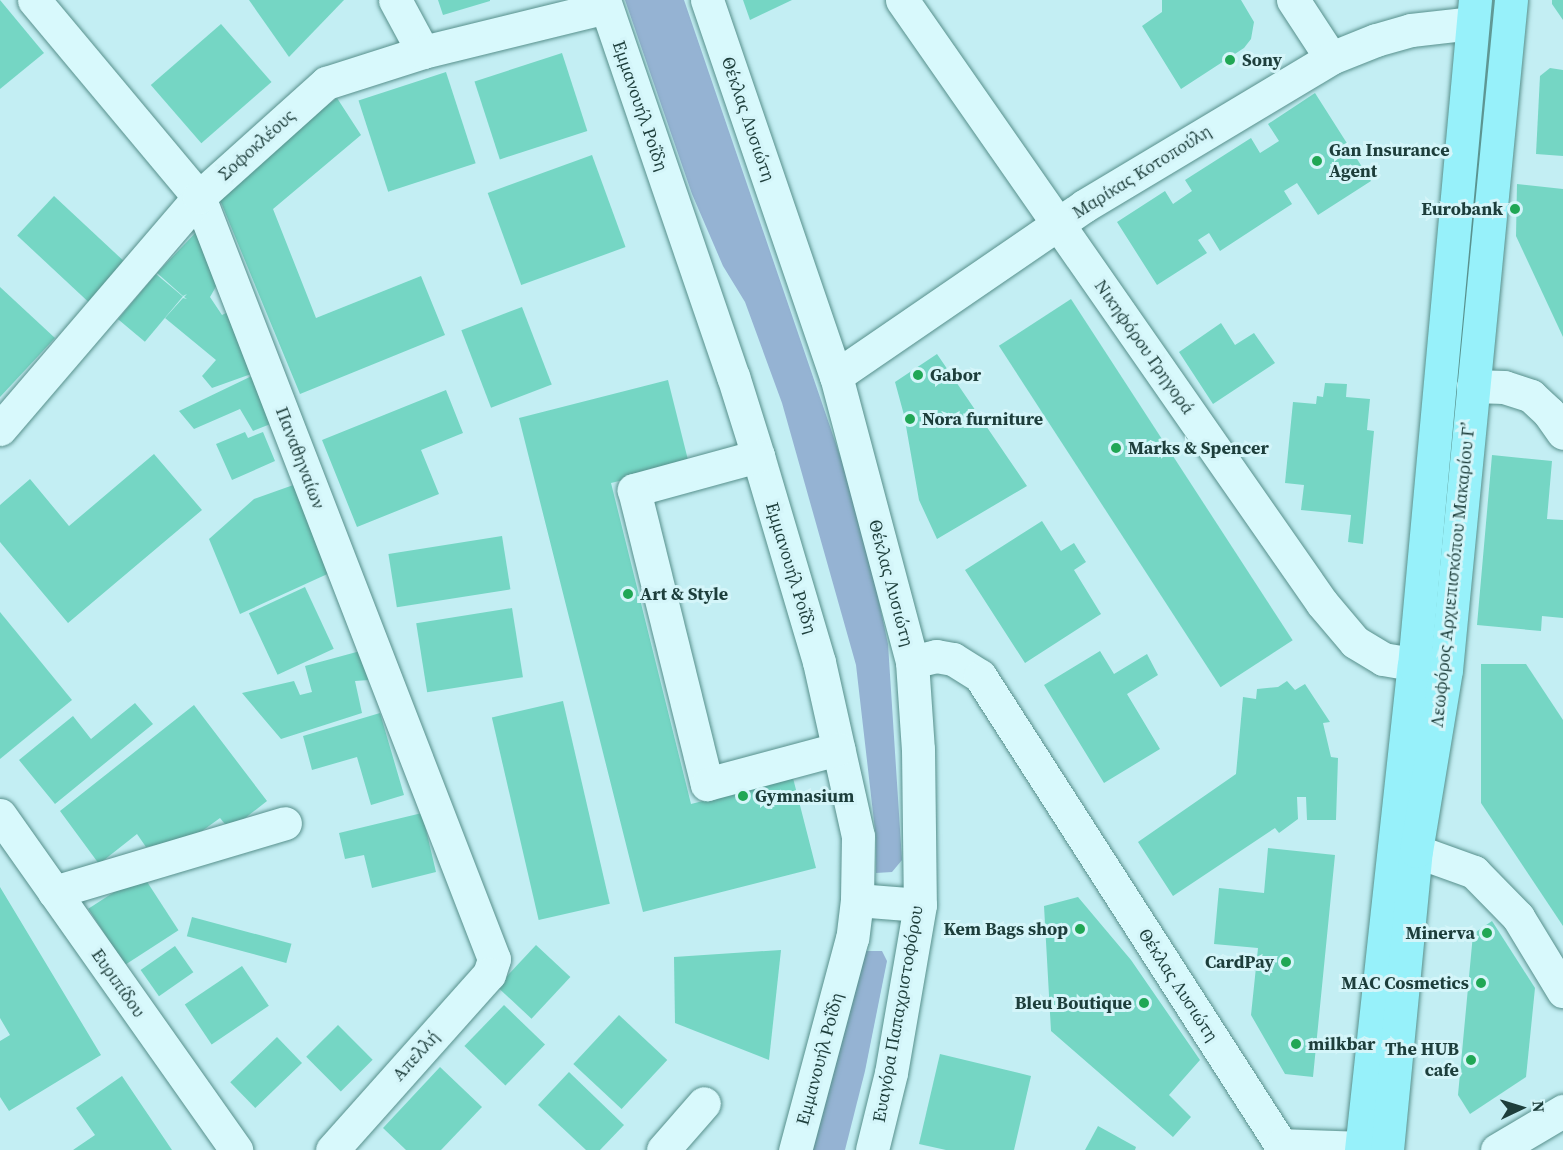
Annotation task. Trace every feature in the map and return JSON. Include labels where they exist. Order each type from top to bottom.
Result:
[{"type":"main road","name":"Λεωφόρος Αρχιεπισκόπου Μακαρίου Γ’","points":[[1370,1149],[1446,670],[1511,0]]},
{"type":"main road","name":"Λεωφόρος Αρχιεπισκόπου Μακαρίου Γ’","points":[[1370,1149],[1473,12]]},
{"type":"street","name":"Παναθηναίων","points":[[34,0],[199,197],[494,959]]},
{"type":"street","points":[[395,0],[423,51]]},
{"type":"street","name":"Θέκλας Λυσιώτη","points":[[707,0],[836,376],[912,662],[936,656],[953,659],[980,676],[1279,1147],[1370,1149]]},
{"type":"street","name":"Νικηφόρου Γρηγορά","points":[[902,0],[1322,603],[1355,642],[1383,659],[1446,670]]},
{"type":"street","points":[[1293,0],[1331,58]]},
{"type":"street","name":"Σοφοκλέους","points":[[0,429],[199,197],[326,83],[423,51],[605,3]]},
{"type":"street","name":"Εμμανουήλ Ροΐδη","points":[[605,3],[758,456],[819,662],[858,836],[857,900],[852,938],[795,1150]]},
{"type":"street","name":"Μαρίκας Κοτοπούλη","points":[[836,376],[1059,223],[1174,150],[1331,58],[1376,40],[1411,30],[1446,24],[1473,12]]},
{"type":"street","points":[[1473,386],[1504,387],[1531,396],[1549,413],[1563,433]]},
{"type":"street","points":[[758,456],[634,490],[708,784],[838,749]]},
{"type":"street","name":"Ευαγόρα Παπαχριστοφόρου","points":[[872,1150],[891,1073],[920,905],[918,749],[912,662]]},
{"type":"street","name":"Ευριπίδου","points":[[0,815],[236,1150]]},
{"type":"street","points":[[54,892],[285,823]]},
{"type":"street","points":[[1416,851],[1474,872],[1518,917],[1563,991]]},
{"type":"street","points":[[857,900],[920,905]]},
{"type":"street","name":"Απελλή","points":[[332,1150],[489,974],[494,959]]},
{"type":"street","points":[[663,1150],[704,1103]]},
{"type":"street","points":[[1497,1150],[1563,1111]]},
{"type":"shaded area","points":[[625,0],[684,0],[861,517],[888,644],[902,860],[892,872],[876,873],[876,839],[856,665],[782,403],[745,302],[723,266],[692,194]]},
{"type":"shaded area","points":[[866,951],[882,951],[887,961],[865,1071],[845,1150],[813,1150]]},
{"type":"building","points":[[0,0],[44,53],[0,89]]},
{"type":"building","points":[[249,0],[344,0],[289,57]]},
{"type":"building","points":[[438,0],[490,0],[490,1],[443,15]]},
{"type":"building","points":[[743,0],[792,0],[750,20]]},
{"type":"building","points":[[1162,0],[1241,0],[1254,22],[1251,39],[1244,48],[1181,89],[1142,26],[1162,12]]},
{"type":"building","points":[[1552,0],[1563,0],[1563,20],[1552,4]]},
{"type":"building","points":[[221,24],[272,82],[201,143],[151,85]]},
{"type":"building","points":[[562,53],[587,131],[500,159],[475,81]]},
{"type":"building","points":[[1550,68],[1563,70],[1563,156],[1536,154],[1540,76]]},
{"type":"building","points":[[446,72],[476,163],[388,192],[359,100]]},
{"type":"building","points":[[1315,93],[1371,181],[1318,215],[1297,183],[1284,191],[1292,204],[1220,251],[1209,233],[1198,240],[1207,253],[1157,285],[1117,222],[1165,191],[1173,204],[1192,191],[1185,180],[1251,138],[1260,153],[1279,141],[1268,124]]},
{"type":"building","points":[[337,98],[361,135],[273,209],[316,318],[421,276],[445,335],[300,394],[220,200],[275,143]]},
{"type":"building","points":[[592,155],[626,247],[521,285],[488,193]]},
{"type":"building","points":[[1517,184],[1563,189],[1563,337],[1516,236]]},
{"type":"building","points":[[54,196],[126,264],[90,303],[17,235]]},
{"type":"building","points":[[204,224],[222,276],[210,297],[222,315],[234,309],[257,372],[212,388],[202,376],[216,360],[165,318],[183,298],[187,299],[184,297],[187,294],[183,296],[157,273]]},
{"type":"building","points":[[156,274],[183,296],[145,342],[118,319]]},
{"type":"building","points":[[0,287],[55,338],[0,397]]},
{"type":"building","name":"Marks & Spencer","points":[[1071,299],[1293,640],[1221,687],[999,346]]},
{"type":"building","points":[[522,307],[552,384],[491,408],[461,330]]},
{"type":"building","points":[[1221,323],[1235,345],[1254,333],[1275,363],[1213,404],[1179,352]]},
{"type":"building","points":[[937,354],[1027,486],[937,539],[919,500],[904,415],[895,382]]},
{"type":"building","points":[[258,373],[278,421],[253,431],[240,409],[194,429],[179,411]]},
{"type":"building","points":[[668,380],[689,464],[611,483],[691,804],[793,778],[816,868],[643,912],[519,418]]},
{"type":"building","points":[[1325,383],[1347,384],[1346,397],[1370,399],[1367,430],[1374,431],[1363,544],[1348,542],[1351,515],[1301,510],[1304,485],[1285,483],[1293,402],[1316,404],[1317,396],[1323,397]]},
{"type":"building","points":[[446,390],[463,433],[421,450],[439,494],[357,527],[322,440]]},
{"type":"building","points":[[245,432],[248,438],[263,432],[275,461],[232,480],[216,444]]},
{"type":"building","points":[[154,454],[202,510],[68,623],[0,542],[0,505],[30,479],[69,526]]},
{"type":"building","points":[[1492,455],[1552,461],[1547,519],[1563,520],[1563,618],[1542,616],[1541,631],[1477,625]]},
{"type":"building","points":[[299,483],[334,571],[240,614],[209,539],[254,499]]},
{"type":"building","points":[[1042,521],[1061,551],[1074,543],[1086,562],[1074,570],[1101,614],[1025,663],[965,570]]},
{"type":"building","points":[[502,536],[510,589],[397,607],[388,554]]},
{"type":"building","points":[[305,587],[334,649],[278,675],[249,613]]},
{"type":"building","points":[[512,608],[523,677],[427,692],[416,623]]},
{"type":"building","points":[[0,612],[72,700],[0,759]]},
{"type":"building","points":[[364,650],[369,680],[355,681],[362,713],[281,739],[242,693],[294,681],[300,695],[312,692],[305,666]]},
{"type":"building","points":[[1100,651],[1114,674],[1147,654],[1158,675],[1127,694],[1160,749],[1104,783],[1044,685]]},
{"type":"building","points":[[1481,664],[1526,664],[1563,720],[1563,926],[1481,803]]},
{"type":"building","points":[[1287,681],[1295,690],[1305,684],[1330,722],[1323,723],[1331,757],[1338,758],[1336,820],[1307,820],[1306,797],[1297,797],[1298,819],[1279,833],[1275,828],[1173,896],[1138,842],[1236,774],[1243,697],[1256,699],[1257,689],[1278,687]]},
{"type":"building","points":[[563,701],[610,904],[539,920],[492,717]]},
{"type":"building","points":[[135,703],[153,724],[55,804],[19,760],[73,716],[91,739]]},
{"type":"building","points":[[194,705],[267,801],[230,830],[220,818],[191,839],[146,847],[137,834],[99,864],[60,811]]},
{"type":"building","points":[[380,713],[404,795],[371,805],[357,757],[312,770],[303,736]]},
{"type":"building","points":[[422,813],[436,872],[372,888],[364,855],[345,859],[339,833]]},
{"type":"building","points":[[1268,848],[1335,855],[1313,1077],[1285,1074],[1251,1015],[1258,948],[1214,944],[1219,888],[1264,893]]},
{"type":"building","points":[[142,874],[178,930],[125,965],[88,909]]},
{"type":"building","points":[[0,887],[101,1055],[9,1111],[0,1097],[0,1041],[10,1035],[0,1018]]},
{"type":"building","points":[[1078,897],[1131,960],[1200,1060],[1169,1095],[1191,1117],[1173,1137],[1051,1031],[1044,906]]},
{"type":"building","points":[[192,917],[291,944],[286,963],[187,936]]},
{"type":"building","points":[[1492,921],[1535,988],[1526,1077],[1470,1114],[1458,1095],[1473,934]]},
{"type":"building","points":[[536,945],[570,977],[531,1019],[497,987]]},
{"type":"building","points":[[175,946],[193,972],[159,996],[141,970]]},
{"type":"building","points":[[781,950],[769,1060],[675,1023],[674,957]]},
{"type":"building","points":[[242,966],[269,1006],[212,1044],[185,1005]]},
{"type":"building","points":[[504,1005],[545,1045],[505,1086],[464,1046]]},
{"type":"building","points":[[619,1015],[667,1060],[622,1109],[573,1064]]},
{"type":"building","points":[[338,1025],[373,1060],[341,1091],[306,1057]]},
{"type":"building","points":[[277,1037],[302,1063],[255,1108],[230,1082]]},
{"type":"building","points":[[940,1054],[1031,1076],[1014,1150],[946,1150],[919,1144]]},
{"type":"building","points":[[440,1067],[482,1107],[441,1150],[406,1150],[383,1128]]},
{"type":"building","points":[[569,1072],[624,1125],[600,1150],[586,1150],[538,1105]]},
{"type":"building","points":[[122,1076],[172,1150],[73,1150],[95,1135],[76,1108]]},
{"type":"building","points":[[1098,1126],[1136,1147],[1135,1150],[1085,1150]]},
{"type":"place","name":"Sony","points":[[1230,60]]},
{"type":"place","name":"Gan Insurance Agent","points":[[1317,161]]},
{"type":"place","name":"Eurobank","points":[[1515,209]]},
{"type":"place","name":"Gabor","points":[[918,375]]},
{"type":"place","name":"Nora furniture","points":[[910,419]]},
{"type":"place","name":"Marks & Spencer","points":[[1116,448]]},
{"type":"place","name":"Art & Style","points":[[628,594]]},
{"type":"place","name":"Gymnasium","points":[[743,796]]},
{"type":"place","name":"Kem Bags shop","points":[[1080,929]]},
{"type":"place","name":"Minerva","points":[[1487,933]]},
{"type":"place","name":"CardPay","points":[[1286,962]]},
{"type":"place","name":"MAC Cosmetics","points":[[1481,983]]},
{"type":"place","name":"Bleu Boutique","points":[[1144,1003]]},
{"type":"place","name":"milkbar","points":[[1296,1044]]},
{"type":"place","name":"The HUB cafe","points":[[1471,1060]]}]
